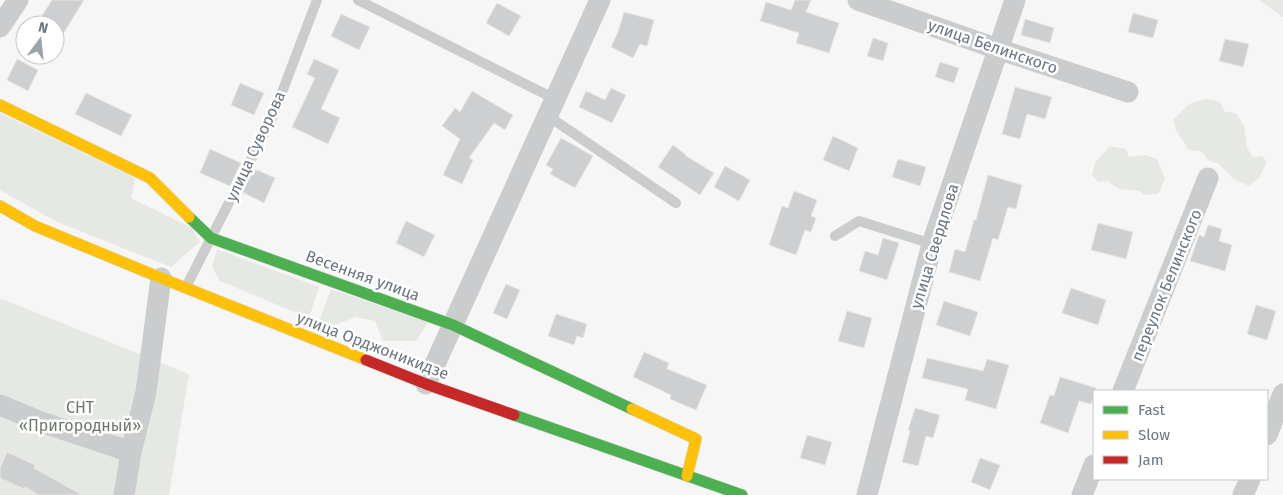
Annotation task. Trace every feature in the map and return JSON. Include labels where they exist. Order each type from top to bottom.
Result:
[{"type":"street","points":[[0,28],[18,0]]},
{"type":"street","points":[[426,384],[600,0]]},
{"type":"street","name":"улица Белинского","points":[[858,0],[1128,92]]},
{"type":"street","name":"улица Свердлова","points":[[867,495],[932,244],[1015,0]]},
{"type":"street","name":"Весенняя улица","points":[[0,105],[150,178],[211,238],[453,325],[696,439],[687,476]]},
{"type":"street","name":"переулок Белинского","points":[[1123,390],[1208,178]]},
{"type":"street","name":"улица Орджоникидзе","points":[[0,206],[35,226],[426,384],[742,495]]},
{"type":"street","points":[[124,495],[131,452],[146,392],[161,278]]},
{"type":"street","points":[[1268,432],[1283,394]]},
{"type":"street","points":[[0,405],[41,422],[131,452]]},
{"type":"street","points":[[1082,495],[1093,468]]},
{"type":"street","points":[[1243,495],[1250,480]]},
{"type":"lane","name":"улица Суворова","points":[[186,288],[272,116],[317,0]]},
{"type":"lane","points":[[358,0],[552,108],[676,203]]},
{"type":"lane","points":[[835,236],[859,221],[932,244]]},
{"type":"green space","points":[[1259,0],[1283,0],[1283,17]]},
{"type":"green space","points":[[1205,99],[1219,101],[1225,112],[1236,113],[1244,126],[1247,148],[1253,157],[1262,156],[1267,162],[1259,178],[1249,186],[1234,179],[1219,164],[1208,160],[1201,151],[1189,150],[1176,130],[1173,120],[1189,104]]},
{"type":"green space","points":[[0,113],[135,178],[131,198],[192,228],[200,242],[171,267],[57,222],[0,190]]},
{"type":"green space","points":[[1110,146],[1126,149],[1129,157],[1145,155],[1157,159],[1165,179],[1158,194],[1144,195],[1139,191],[1119,189],[1107,181],[1098,182],[1092,175],[1095,163]]},
{"type":"green space","points":[[217,249],[319,287],[309,318],[220,281],[212,267]]},
{"type":"green space","points":[[331,289],[428,322],[416,341],[383,341],[375,321],[356,317],[335,325],[319,321]]},
{"type":"green space","name":"СНТ «Пригородный»","points":[[0,298],[189,374],[169,495],[0,495]]},
{"type":"building","points":[[52,0],[84,0],[65,31],[65,15],[42,15]]},
{"type":"building","points":[[795,0],[811,0],[806,12],[839,23],[829,53],[796,43],[799,33],[760,21],[766,2],[791,10]]},
{"type":"building","points":[[497,3],[521,16],[509,36],[486,23]]},
{"type":"building","points":[[624,12],[654,20],[647,46],[640,44],[633,58],[611,47]]},
{"type":"building","points":[[1133,13],[1158,20],[1153,38],[1128,32]]},
{"type":"building","points":[[341,14],[370,27],[359,50],[331,36]]},
{"type":"building","points":[[1025,19],[1054,28],[1050,43],[1021,35]]},
{"type":"building","points":[[873,38],[888,43],[883,61],[867,56]]},
{"type":"building","points":[[1225,39],[1249,44],[1243,67],[1219,61]]},
{"type":"building","points":[[314,59],[339,70],[321,109],[340,118],[328,144],[292,127],[315,78],[307,74]]},
{"type":"building","points":[[940,62],[959,68],[954,83],[935,77]]},
{"type":"building","points":[[15,63],[15,65],[28,65],[38,70],[28,91],[7,80]]},
{"type":"building","points":[[240,83],[264,93],[254,115],[231,105]]},
{"type":"building","points":[[1015,87],[1052,97],[1045,119],[1027,114],[1020,139],[1002,134]]},
{"type":"building","points":[[611,88],[626,95],[612,123],[579,107],[586,91],[605,100]]},
{"type":"building","points":[[472,91],[513,115],[505,130],[494,123],[469,158],[473,160],[462,184],[443,175],[460,139],[442,126],[455,108],[460,112]]},
{"type":"building","points":[[86,93],[132,115],[121,136],[75,114]]},
{"type":"building","points":[[833,136],[858,148],[849,171],[823,160]]},
{"type":"building","points":[[561,138],[593,156],[575,188],[550,174],[553,169],[546,165]]},
{"type":"building","points":[[673,145],[686,156],[714,173],[700,195],[658,167]]},
{"type":"building","points":[[210,149],[241,163],[230,186],[200,173]]},
{"type":"building","points":[[898,159],[926,167],[920,186],[892,177]]},
{"type":"building","points":[[725,166],[750,180],[739,201],[714,187]]},
{"type":"building","points":[[254,169],[275,178],[264,203],[242,192]]},
{"type":"building","points":[[988,175],[1022,185],[1016,209],[1008,207],[998,240],[993,238],[980,281],[949,272],[955,249],[965,252]]},
{"type":"building","points":[[794,191],[817,200],[811,216],[816,218],[811,232],[805,230],[796,255],[769,245],[782,206],[788,208]]},
{"type":"building","points":[[406,221],[435,235],[424,257],[396,243]]},
{"type":"building","points":[[1098,223],[1133,232],[1126,259],[1091,250]]},
{"type":"building","points":[[1208,225],[1222,229],[1219,241],[1232,245],[1225,271],[1190,261],[1199,235],[1204,237]]},
{"type":"building","points":[[883,238],[899,243],[887,280],[859,271],[865,251],[878,255]]},
{"type":"building","points":[[506,284],[520,290],[507,319],[493,313]]},
{"type":"building","points":[[1071,288],[1106,300],[1098,325],[1062,313]]},
{"type":"building","points":[[944,301],[978,312],[970,336],[936,325]]},
{"type":"building","points":[[1256,305],[1276,311],[1267,340],[1247,334]]},
{"type":"building","points":[[847,311],[872,318],[864,348],[838,341]]},
{"type":"building","points":[[556,314],[587,324],[583,338],[577,336],[574,345],[548,336]]},
{"type":"building","points":[[644,352],[669,363],[667,369],[707,385],[696,410],[670,399],[671,395],[633,377]]},
{"type":"building","points":[[927,358],[983,371],[987,359],[1009,365],[996,409],[965,400],[968,389],[922,378]]},
{"type":"building","points":[[1060,377],[1096,388],[1093,390],[1091,404],[1079,401],[1068,433],[1040,423],[1050,395],[1054,396]]},
{"type":"building","points":[[915,408],[940,415],[933,438],[926,436],[918,466],[902,462],[910,431],[908,430]]},
{"type":"building","points":[[807,435],[832,442],[825,465],[800,458]]},
{"type":"building","points":[[7,452],[35,465],[34,468],[82,495],[39,495],[25,487],[24,489],[0,478],[0,468]]},
{"type":"building","points":[[980,458],[1000,465],[990,490],[971,482]]},
{"type":"traffic: fast","points":[[189,217],[211,238],[453,325],[632,409]]},
{"type":"traffic: fast","points":[[514,415],[742,495]]},
{"type":"traffic: slow","points":[[0,105],[150,178],[189,217]]},
{"type":"traffic: slow","points":[[0,206],[35,226],[366,360]]},
{"type":"traffic: slow","points":[[632,409],[696,439],[687,476]]},
{"type":"traffic: jam","points":[[366,360],[426,384],[514,415]]}]
